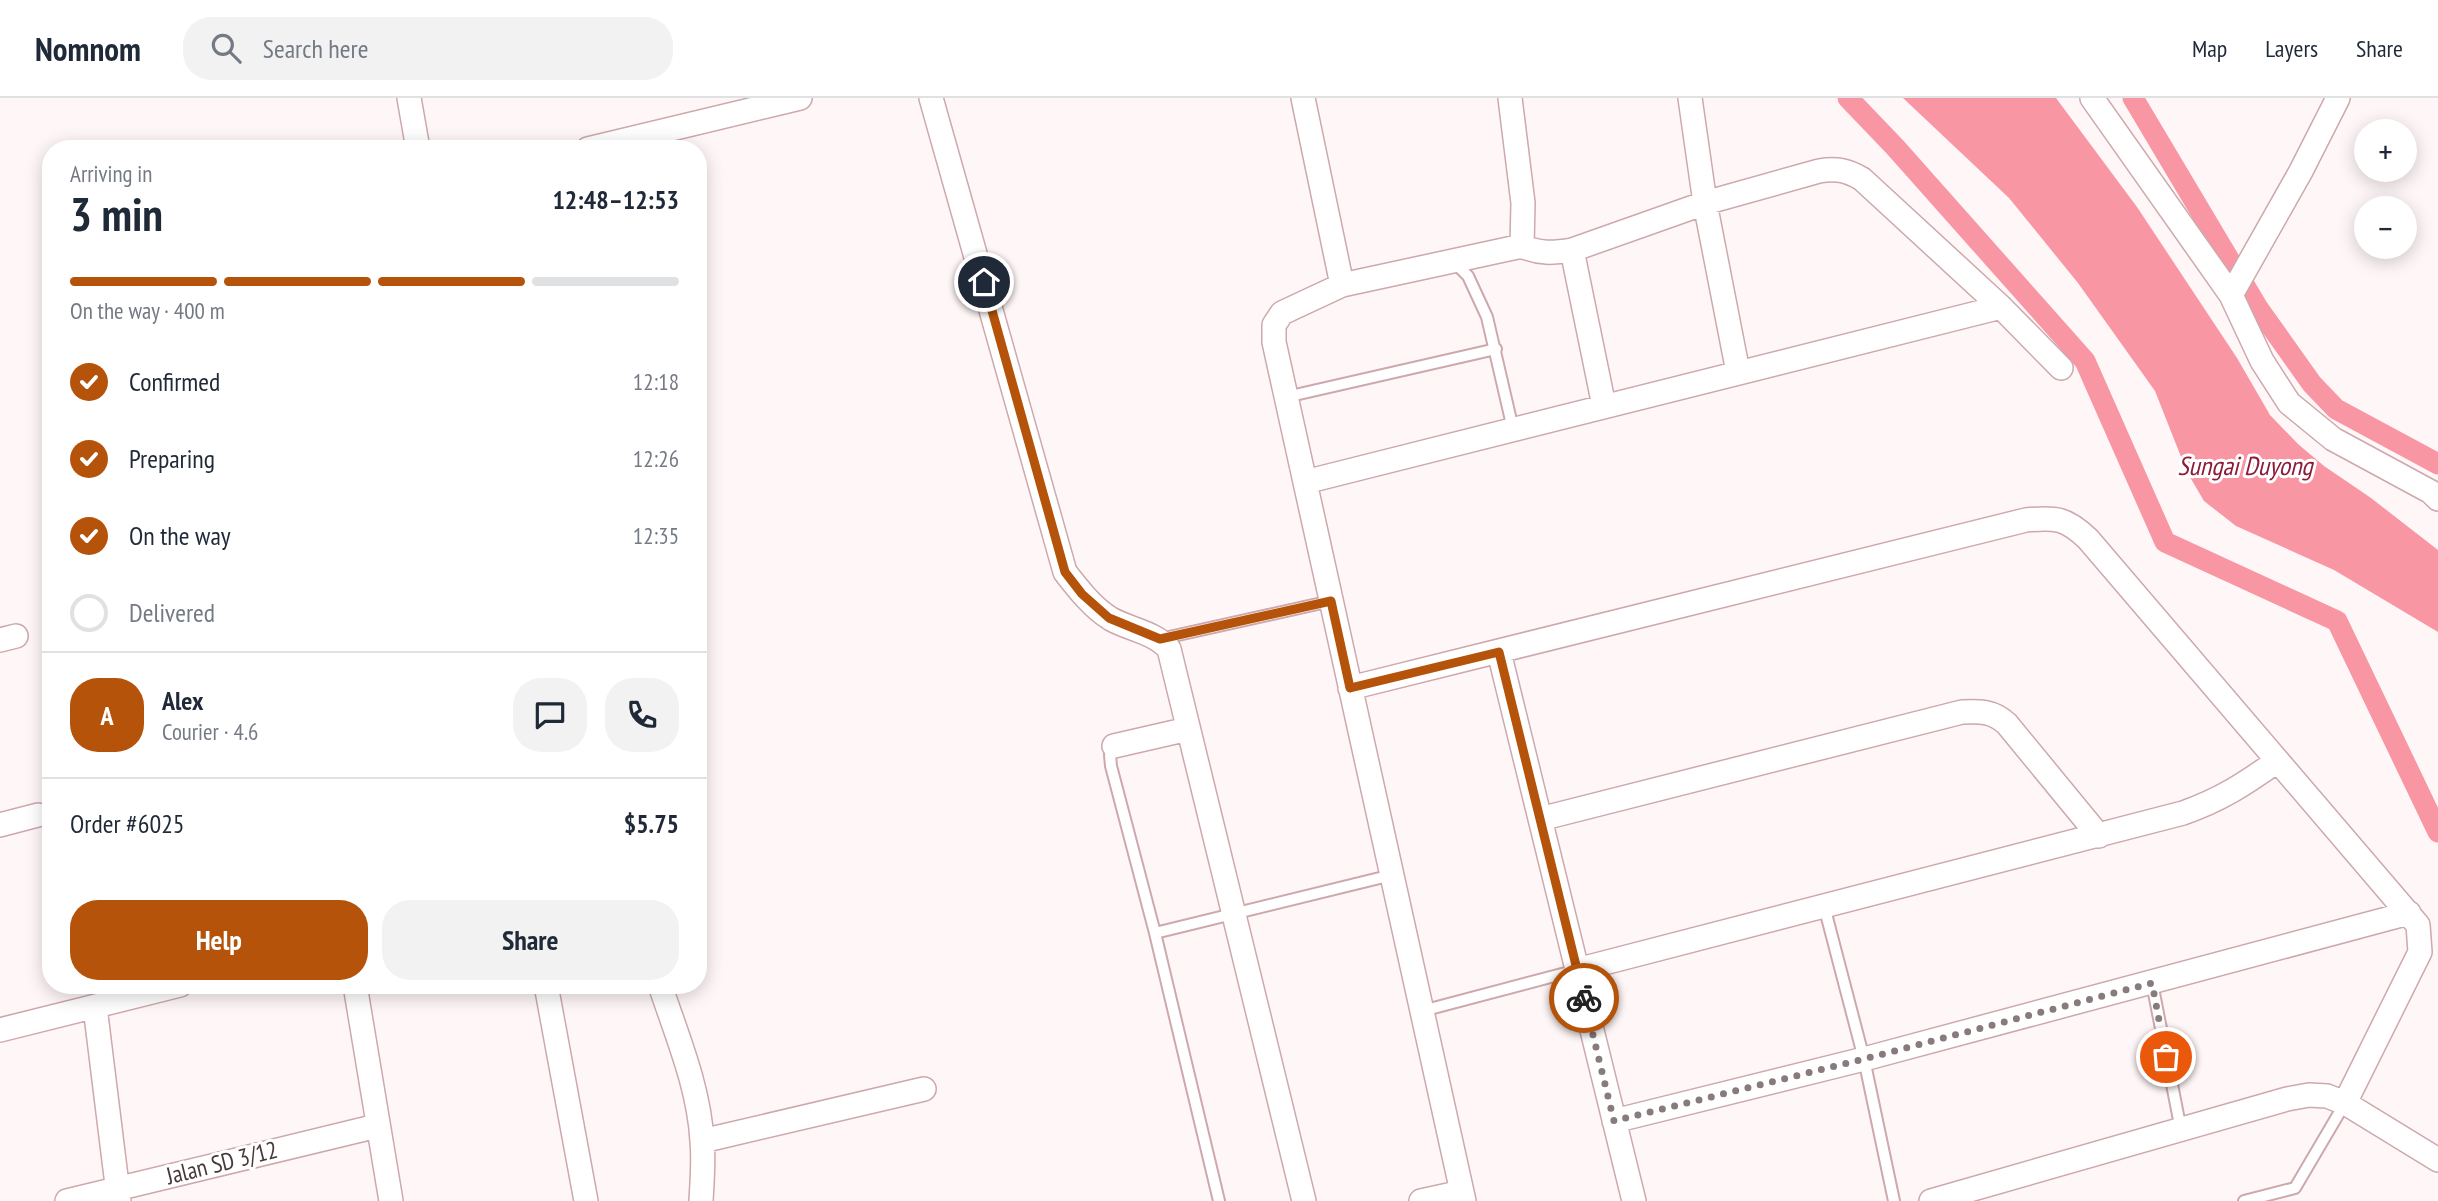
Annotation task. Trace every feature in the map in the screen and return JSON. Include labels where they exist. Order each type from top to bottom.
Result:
[{"type":"street","points":[[409,98],[416,140]]},
{"type":"street","points":[[625,140],[800,98]]},
{"type":"street","points":[[931,98],[1065,572],[1082,594],[1109,618],[1160,639],[1169,649],[1304,1201]]},
{"type":"street","points":[[1303,98],[1342,285]]},
{"type":"street","points":[[1510,98],[1524,203],[1522,246]]},
{"type":"street","points":[[1690,98],[1705,203],[1738,372]]},
{"type":"street","points":[[2092,98],[2235,289],[2262,361],[2289,403],[2333,439],[2431,492],[2438,499]]},
{"type":"street","points":[[2235,289],[2338,98]]},
{"type":"street","points":[[1421,1201],[1463,1196],[1273,342],[1274,325],[1282,313],[1342,285],[1452,260],[1522,246],[1535,252],[1572,250],[1705,203],[1819,171],[1835,169],[1849,171],[1862,179],[2001,307],[2061,368]]},
{"type":"street","points":[[1572,250],[1604,406]]},
{"type":"street","points":[[1305,482],[2001,307]]},
{"type":"street","points":[[1350,688],[2026,520],[2062,519],[2076,527],[2088,540],[2418,925],[2420,952],[2344,1103]]},
{"type":"street","points":[[1499,652],[1634,1201]]},
{"type":"street","points":[[1540,818],[1962,712],[1982,711],[1997,715],[2007,724],[2099,836]]},
{"type":"street","points":[[1114,746],[1188,729]]},
{"type":"street","points":[[1577,970],[2099,836],[2212,803],[2238,790],[2277,761]]},
{"type":"street","points":[[0,825],[38,815]]},
{"type":"street","points":[[1614,1121],[1864,1059],[2409,913]]},
{"type":"street","points":[[0,1030],[145,994]]},
{"type":"street","points":[[356,994],[391,1201]]},
{"type":"street","points":[[548,994],[586,1201]]},
{"type":"street","points":[[663,994],[696,1100],[702,1141],[701,1201]]},
{"type":"street","points":[[94,1007],[118,1195]]},
{"type":"street","points":[[702,1141],[924,1089]]},
{"type":"street","points":[[1943,1199],[2298,1097],[2327,1096],[2344,1103],[2438,1160]]},
{"type":"street","name":"Jalan SD 3/12","points":[[67,1201],[118,1195],[377,1125]]},
{"type":"lane","points":[[1452,260],[1468,276],[1479,298],[1496,349],[1513,429]]},
{"type":"lane","points":[[1286,397],[1496,349]]},
{"type":"lane","points":[[1160,639],[1331,601]]},
{"type":"lane","points":[[1114,746],[1110,755],[1111,766],[1156,933],[1219,1201]]},
{"type":"lane","points":[[1156,933],[1392,875]]},
{"type":"lane","points":[[1824,906],[1864,1059],[1894,1201]]},
{"type":"lane","points":[[1422,1011],[1577,970]]},
{"type":"lane","points":[[2152,983],[2181,1130]]},
{"type":"lane","points":[[2244,1201],[2295,1188],[2344,1103]]},
{"type":"water","name":"Sungai Duyong","points":[[1903,98],[2056,98],[2137,207],[2237,358],[2270,415],[2324,466],[2371,498],[2438,550],[2438,632],[2334,570],[2236,526],[2204,501],[2187,472],[2155,391],[2078,283],[2009,198]]},
{"type":"waterway","points":[[1848,98],[1895,147],[2085,361],[2165,542],[2337,621],[2438,832]]},
{"type":"waterway","points":[[2133,98],[2258,308],[2312,384],[2336,409],[2438,464]]},
{"type":"way so far","points":[[1584,998],[1614,1121],[2152,983],[2166,1057]]},
{"type":"route","points":[[984,282],[1065,572],[1082,594],[1109,618],[1160,639],[1331,601],[1350,688],[1499,652],[1584,998]]}]
